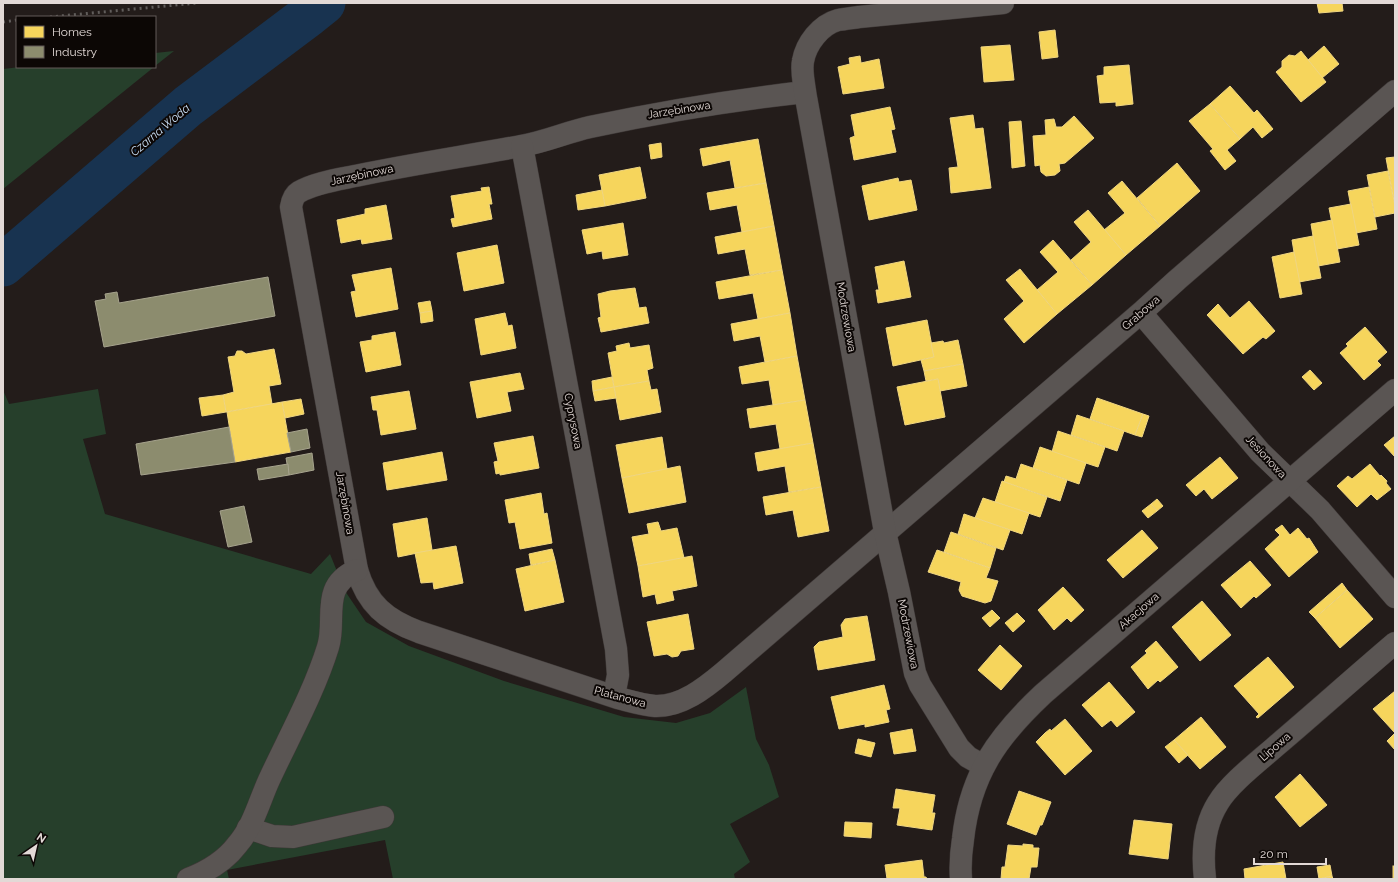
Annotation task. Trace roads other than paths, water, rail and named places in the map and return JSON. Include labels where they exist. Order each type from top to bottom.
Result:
[{"type":"street","name":"Modrzewiowa","points":[[984,766],[968,757],[959,748],[920,686],[915,673],[899,592],[885,532],[802,70],[804,55],[813,39],[820,31],[832,22],[859,17],[1003,3]]},
{"type":"street","name":"Jarzębinowa","points":[[357,570],[291,207],[295,196],[299,192],[323,183],[406,166],[522,146],[586,128],[652,114],[805,92]]},
{"type":"street","name":"Grabowa","points":[[885,532],[1141,313],[1177,280],[1395,92]]},
{"type":"street","name":"Cyprysowa","points":[[522,146],[616,649],[618,668],[617,684],[614,696]]},
{"type":"street","name":"Jesionowa","points":[[1141,313],[1260,452],[1320,510],[1395,597]]},
{"type":"street","name":"Akacjowa","points":[[961,879],[962,846],[967,811],[984,766],[992,751],[1009,728],[1031,705],[1395,390]]},
{"type":"street","name":"Platanowa","points":[[357,570],[361,582],[372,601],[385,614],[399,624],[419,632],[614,696],[646,705],[659,706],[678,702],[696,693],[724,672],[885,532]]},
{"type":"street","points":[[188,879],[203,872],[224,858],[238,844],[248,828],[306,701],[326,652],[330,638],[330,606],[333,596],[342,581],[349,574],[357,570]]},
{"type":"street","name":"Lipowa","points":[[1204,879],[1204,852],[1207,832],[1212,813],[1222,796],[1250,768],[1395,643]]},
{"type":"street","points":[[248,828],[272,836],[293,837],[383,817]]},
{"type":"waterway","name":"Czarna Woda","points":[[3,265],[188,106],[324,3]]},
{"type":"railway","points":[[60,16],[197,3]]},
{"type":"railway","points":[[3,22],[16,20]]}]
